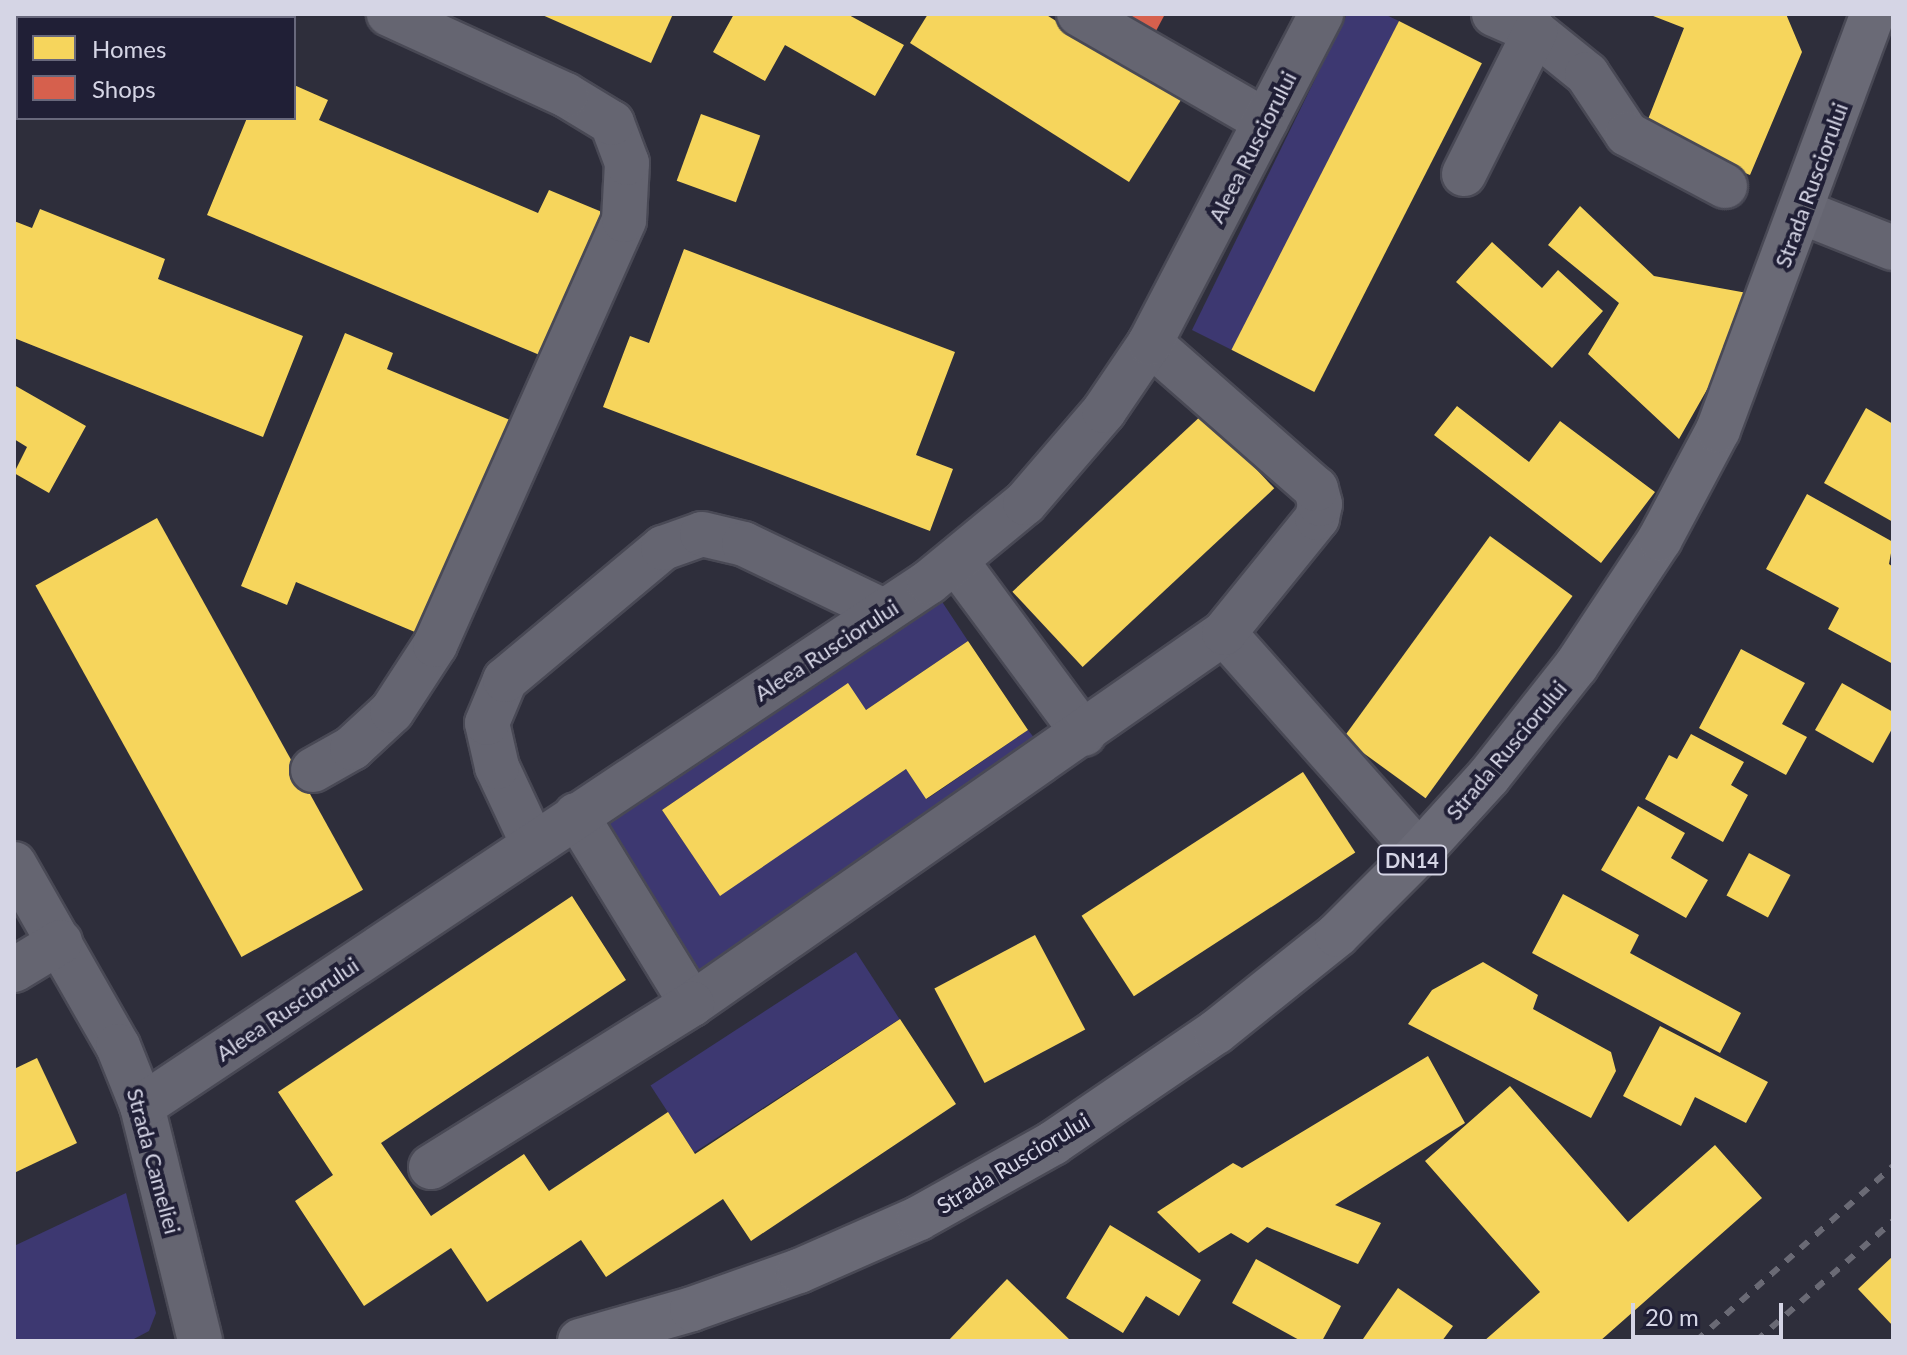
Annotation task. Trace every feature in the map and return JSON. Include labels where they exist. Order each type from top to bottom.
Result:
[{"type":"main road","name":"Strada Rusciorului","points":[[580,1341],[692,1309],[799,1271],[919,1218],[1053,1143],[1216,1032],[1337,935],[1419,853],[1489,776],[1576,666],[1660,539],[1718,430],[1802,212],[1873,14]]},
{"type":"street","points":[[313,770],[352,748],[392,711],[435,645],[624,220],[627,163],[612,123],[566,95],[389,14]]},
{"type":"street","points":[[1079,14],[1265,121]]},
{"type":"street","name":"Aleea Rusciorului","points":[[142,1106],[884,611],[956,561],[1025,503],[1104,411],[1150,343],[1321,14]]},
{"type":"street","points":[[1494,14],[1535,32],[1587,74],[1627,134],[1725,186]]},
{"type":"street","points":[[1464,174],[1535,32]]},
{"type":"street","points":[[1802,212],[1893,248]]},
{"type":"street","points":[[431,1167],[692,1004],[1084,734],[1224,633],[1317,518],[1320,504],[1316,489],[1150,343]]},
{"type":"street","points":[[533,844],[497,767],[487,723],[505,680],[663,548],[702,534],[744,544],[884,611]]},
{"type":"street","points":[[956,561],[1084,734]]},
{"type":"street","points":[[1224,633],[1419,853]]},
{"type":"street","points":[[576,815],[692,1004]]},
{"type":"street","name":"Strada Cameliei","points":[[14,864],[118,1046],[142,1106],[200,1341]]},
{"type":"street","points":[[14,970],[60,942]]},
{"type":"shaded area","points":[[1347,14],[1384,14],[1399,21],[1236,352],[1192,330]]},
{"type":"shaded area","points":[[929,582],[968,641],[866,710],[847,684],[662,810],[720,895],[906,769],[927,799],[1028,730],[1050,758],[692,1004],[576,815]]},
{"type":"shaded area","points":[[856,952],[900,1019],[694,1153],[651,1085]]},
{"type":"shaded area","points":[[126,1193],[156,1313],[149,1331],[130,1341],[14,1341],[14,1246]]},
{"type":"building: Homes","points":[[540,14],[673,14],[651,63]]},
{"type":"building: Homes","points":[[734,14],[847,14],[904,45],[875,96],[785,45],[765,81],[713,52]]},
{"type":"building: Homes","points":[[928,14],[1045,14],[1181,100],[1129,182],[910,43]]},
{"type":"building: Homes","points":[[1648,14],[1786,14],[1802,52],[1750,175],[1643,132],[1684,28]]},
{"type":"building: Homes","points":[[1399,21],[1482,63],[1314,392],[1231,350]]},
{"type":"building: Homes","points":[[296,86],[328,100],[319,120],[538,213],[549,190],[602,212],[542,356],[207,215],[246,120],[296,120]]},
{"type":"building: Homes","points":[[701,114],[760,136],[736,202],[677,181]]},
{"type":"building: Homes","points":[[1580,206],[1654,276],[1747,293],[1713,379],[1679,439],[1588,354],[1619,303],[1548,245]]},
{"type":"building: Homes","points":[[40,209],[165,259],[158,279],[303,336],[263,437],[14,338],[14,221],[32,228]]},
{"type":"building: Homes","points":[[1492,242],[1542,288],[1558,270],[1603,311],[1552,368],[1456,282]]},
{"type":"building: Homes","points":[[684,249],[955,352],[916,455],[953,469],[930,531],[603,407],[630,336],[649,343]]},
{"type":"building: Homes","points":[[345,333],[393,353],[387,369],[510,420],[422,635],[296,582],[287,605],[241,586]]},
{"type":"building: Homes","points":[[14,385],[86,426],[49,493],[14,473],[27,447],[14,439]]},
{"type":"building: Homes","points":[[1457,406],[1529,462],[1560,421],[1655,492],[1601,563],[1434,435]]},
{"type":"building: Homes","points":[[1866,408],[1893,424],[1893,522],[1824,483]]},
{"type":"building: Homes","points":[[1204,413],[1274,488],[1083,667],[1012,592]]},
{"type":"building: Homes","points":[[1807,494],[1893,542],[1889,564],[1893,567],[1893,664],[1828,629],[1839,608],[1766,569]]},
{"type":"building: Homes","points":[[157,518],[363,890],[241,957],[35,585]]},
{"type":"building: Homes","points":[[1490,536],[1573,596],[1426,798],[1343,738]]},
{"type":"building: Homes","points":[[968,641],[1028,730],[926,799],[906,769],[720,896],[662,810],[848,683],[866,710]]},
{"type":"building: Homes","points":[[1741,649],[1805,683],[1782,724],[1807,737],[1786,775],[1699,728]]},
{"type":"building: Homes","points":[[1842,683],[1893,712],[1893,727],[1873,763],[1815,730]]},
{"type":"building: Homes","points":[[1691,734],[1744,762],[1731,785],[1748,795],[1723,842],[1645,799],[1669,755],[1677,759]]},
{"type":"building: Homes","points":[[1303,772],[1355,853],[1134,996],[1082,916]]},
{"type":"building: Homes","points":[[1638,806],[1685,833],[1671,858],[1708,880],[1686,918],[1601,870]]},
{"type":"building: Homes","points":[[1749,853],[1790,875],[1768,917],[1726,895]]},
{"type":"building: Homes","points":[[1563,894],[1639,935],[1630,953],[1741,1013],[1720,1053],[1532,953]]},
{"type":"building: Homes","points":[[572,896],[626,980],[381,1143],[431,1216],[524,1154],[549,1191],[668,1112],[695,1154],[900,1019],[956,1104],[751,1241],[723,1199],[606,1277],[581,1240],[487,1302],[451,1248],[364,1306],[295,1201],[333,1175],[278,1092]]},
{"type":"building: Homes","points":[[1035,935],[1085,1029],[985,1083],[934,989]]},
{"type":"building: Homes","points":[[1483,962],[1538,995],[1533,1009],[1611,1052],[1616,1071],[1591,1118],[1408,1024],[1432,990]]},
{"type":"building: Homes","points":[[1660,1026],[1768,1082],[1746,1123],[1695,1097],[1681,1126],[1623,1096]]},
{"type":"building: Homes","points":[[1428,1056],[1465,1123],[1335,1205],[1381,1223],[1358,1264],[1267,1227],[1248,1243],[1231,1233],[1199,1253],[1157,1212],[1233,1163],[1242,1168]]},
{"type":"building: Homes","points":[[37,1058],[77,1143],[14,1173],[14,1069]]},
{"type":"building: Homes","points":[[1510,1086],[1628,1222],[1715,1145],[1762,1198],[1600,1341],[1484,1341],[1540,1292],[1425,1161]]},
{"type":"building: Homes","points":[[1110,1225],[1201,1280],[1179,1316],[1146,1296],[1123,1333],[1066,1298]]},
{"type":"building: Homes","points":[[1893,1256],[1893,1326],[1858,1289]]},
{"type":"building: Homes","points":[[1256,1259],[1341,1306],[1322,1341],[1301,1341],[1232,1303]]},
{"type":"building: Homes","points":[[1007,1279],[1071,1341],[948,1341]]},
{"type":"building: Homes","points":[[1398,1288],[1453,1326],[1442,1341],[1363,1339]]},
{"type":"building: Shops","points":[[1123,14],[1165,14],[1156,31]]},
{"type":"railway","points":[[1696,1341],[1893,1166]]},
{"type":"railway","points":[[1756,1341],[1893,1221]]}]
